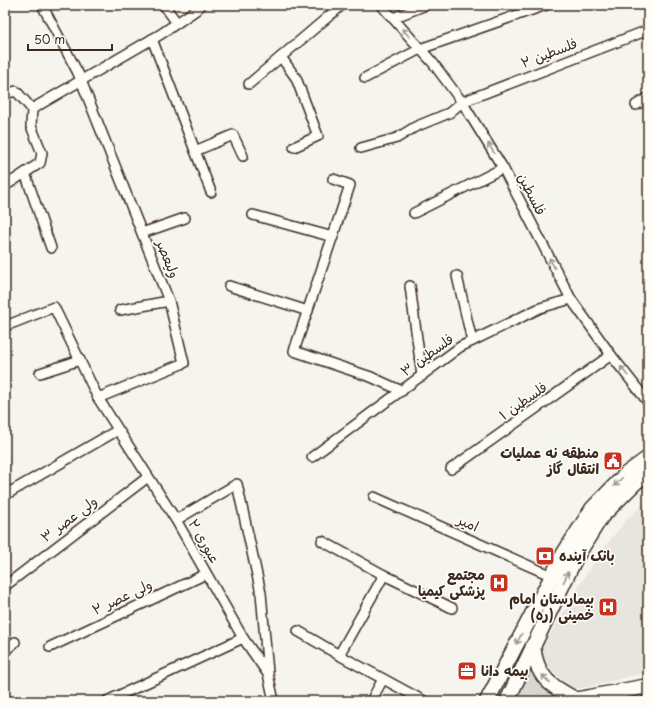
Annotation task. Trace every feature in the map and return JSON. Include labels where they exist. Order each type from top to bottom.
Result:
[{"type":"main road","points":[[487,701],[564,553],[592,509],[626,474],[648,458]]},
{"type":"main road","points":[[507,701],[575,559],[601,517],[648,472]]},
{"type":"main road","points":[[533,645],[534,659],[538,670],[559,691],[573,700],[592,699],[647,690]]},
{"type":"street","name":"ولیعصر","points":[[42,5],[82,81],[169,301],[184,363],[98,398]]},
{"type":"street","points":[[164,5],[177,23]]},
{"type":"street","points":[[32,109],[152,39],[196,10],[201,5]]},
{"type":"street","points":[[249,84],[342,5]]},
{"type":"street","name":"فلسطین","points":[[381,5],[433,63],[462,102],[504,168],[571,299],[611,355],[648,402]]},
{"type":"street","points":[[393,18],[426,5]]},
{"type":"street","points":[[365,78],[420,48],[546,5]]},
{"type":"street","name":"فلسطین ۲","points":[[361,148],[396,138],[415,127],[449,113],[462,102],[647,30]]},
{"type":"street","points":[[152,39],[211,192]]},
{"type":"street","points":[[281,57],[296,78],[318,136],[294,147]]},
{"type":"street","points":[[5,94],[16,90],[32,109],[31,126],[42,153],[40,163],[5,186]]},
{"type":"street","points":[[636,105],[648,98]]},
{"type":"street","points":[[195,151],[233,135],[242,156]]},
{"type":"street","points":[[414,213],[504,168]]},
{"type":"street","points":[[25,173],[51,248]]},
{"type":"street","points":[[332,179],[350,185],[294,351],[371,377],[402,391]]},
{"type":"street","points":[[253,215],[333,237]]},
{"type":"street","points":[[142,233],[184,218]]},
{"type":"street","points":[[457,276],[472,341]]},
{"type":"street","points":[[229,286],[308,311]]},
{"type":"street","points":[[410,286],[422,376]]},
{"type":"street","name":"فلسطین ۳","points":[[312,457],[460,347],[540,308],[571,299]]},
{"type":"street","points":[[120,310],[169,301]]},
{"type":"street","name":"عبوری ۲","points":[[8,325],[54,307],[98,398],[176,520],[242,638],[268,674],[274,701]]},
{"type":"street","name":"فلسطین ۱","points":[[451,469],[611,355]]},
{"type":"street","points":[[40,373],[80,360]]},
{"type":"street","points":[[5,495],[118,430]]},
{"type":"street","name":"ولی عصر ۳","points":[[6,585],[148,477]]},
{"type":"street","points":[[176,520],[236,484],[261,593],[268,674]]},
{"type":"street","name":"امیر","points":[[374,497],[552,576]]},
{"type":"street","points":[[322,541],[384,575],[452,608]]},
{"type":"street","name":"ولی عصر ۲","points":[[50,647],[206,574]]},
{"type":"street","points":[[340,655],[384,575]]},
{"type":"street","points":[[298,630],[424,701]]},
{"type":"street","points":[[107,701],[242,638]]},
{"type":"street","points":[[5,651],[16,642]]},
{"type":"street","points":[[371,701],[383,679]]},
{"type":"shaded area","name":"بیمارستان امام خمینی (ره)","points":[[648,500],[648,672],[583,688],[570,689],[538,655],[596,558],[626,520]]},
{"type":"shaded area","points":[[530,661],[563,697],[511,701]]},
{"type":"place","name":"منطقه نه عملیات انتقال گاز","points":[[613,461]]},
{"type":"place","name":"بانک آینده","points":[[545,556]]},
{"type":"place","name":"مجتمع پزشکی کیمیا","points":[[499,583]]},
{"type":"place","name":"بیمارستان امام خمینی (ره)","points":[[608,607]]},
{"type":"place","name":"بیمه دانا","points":[[467,671]]}]
